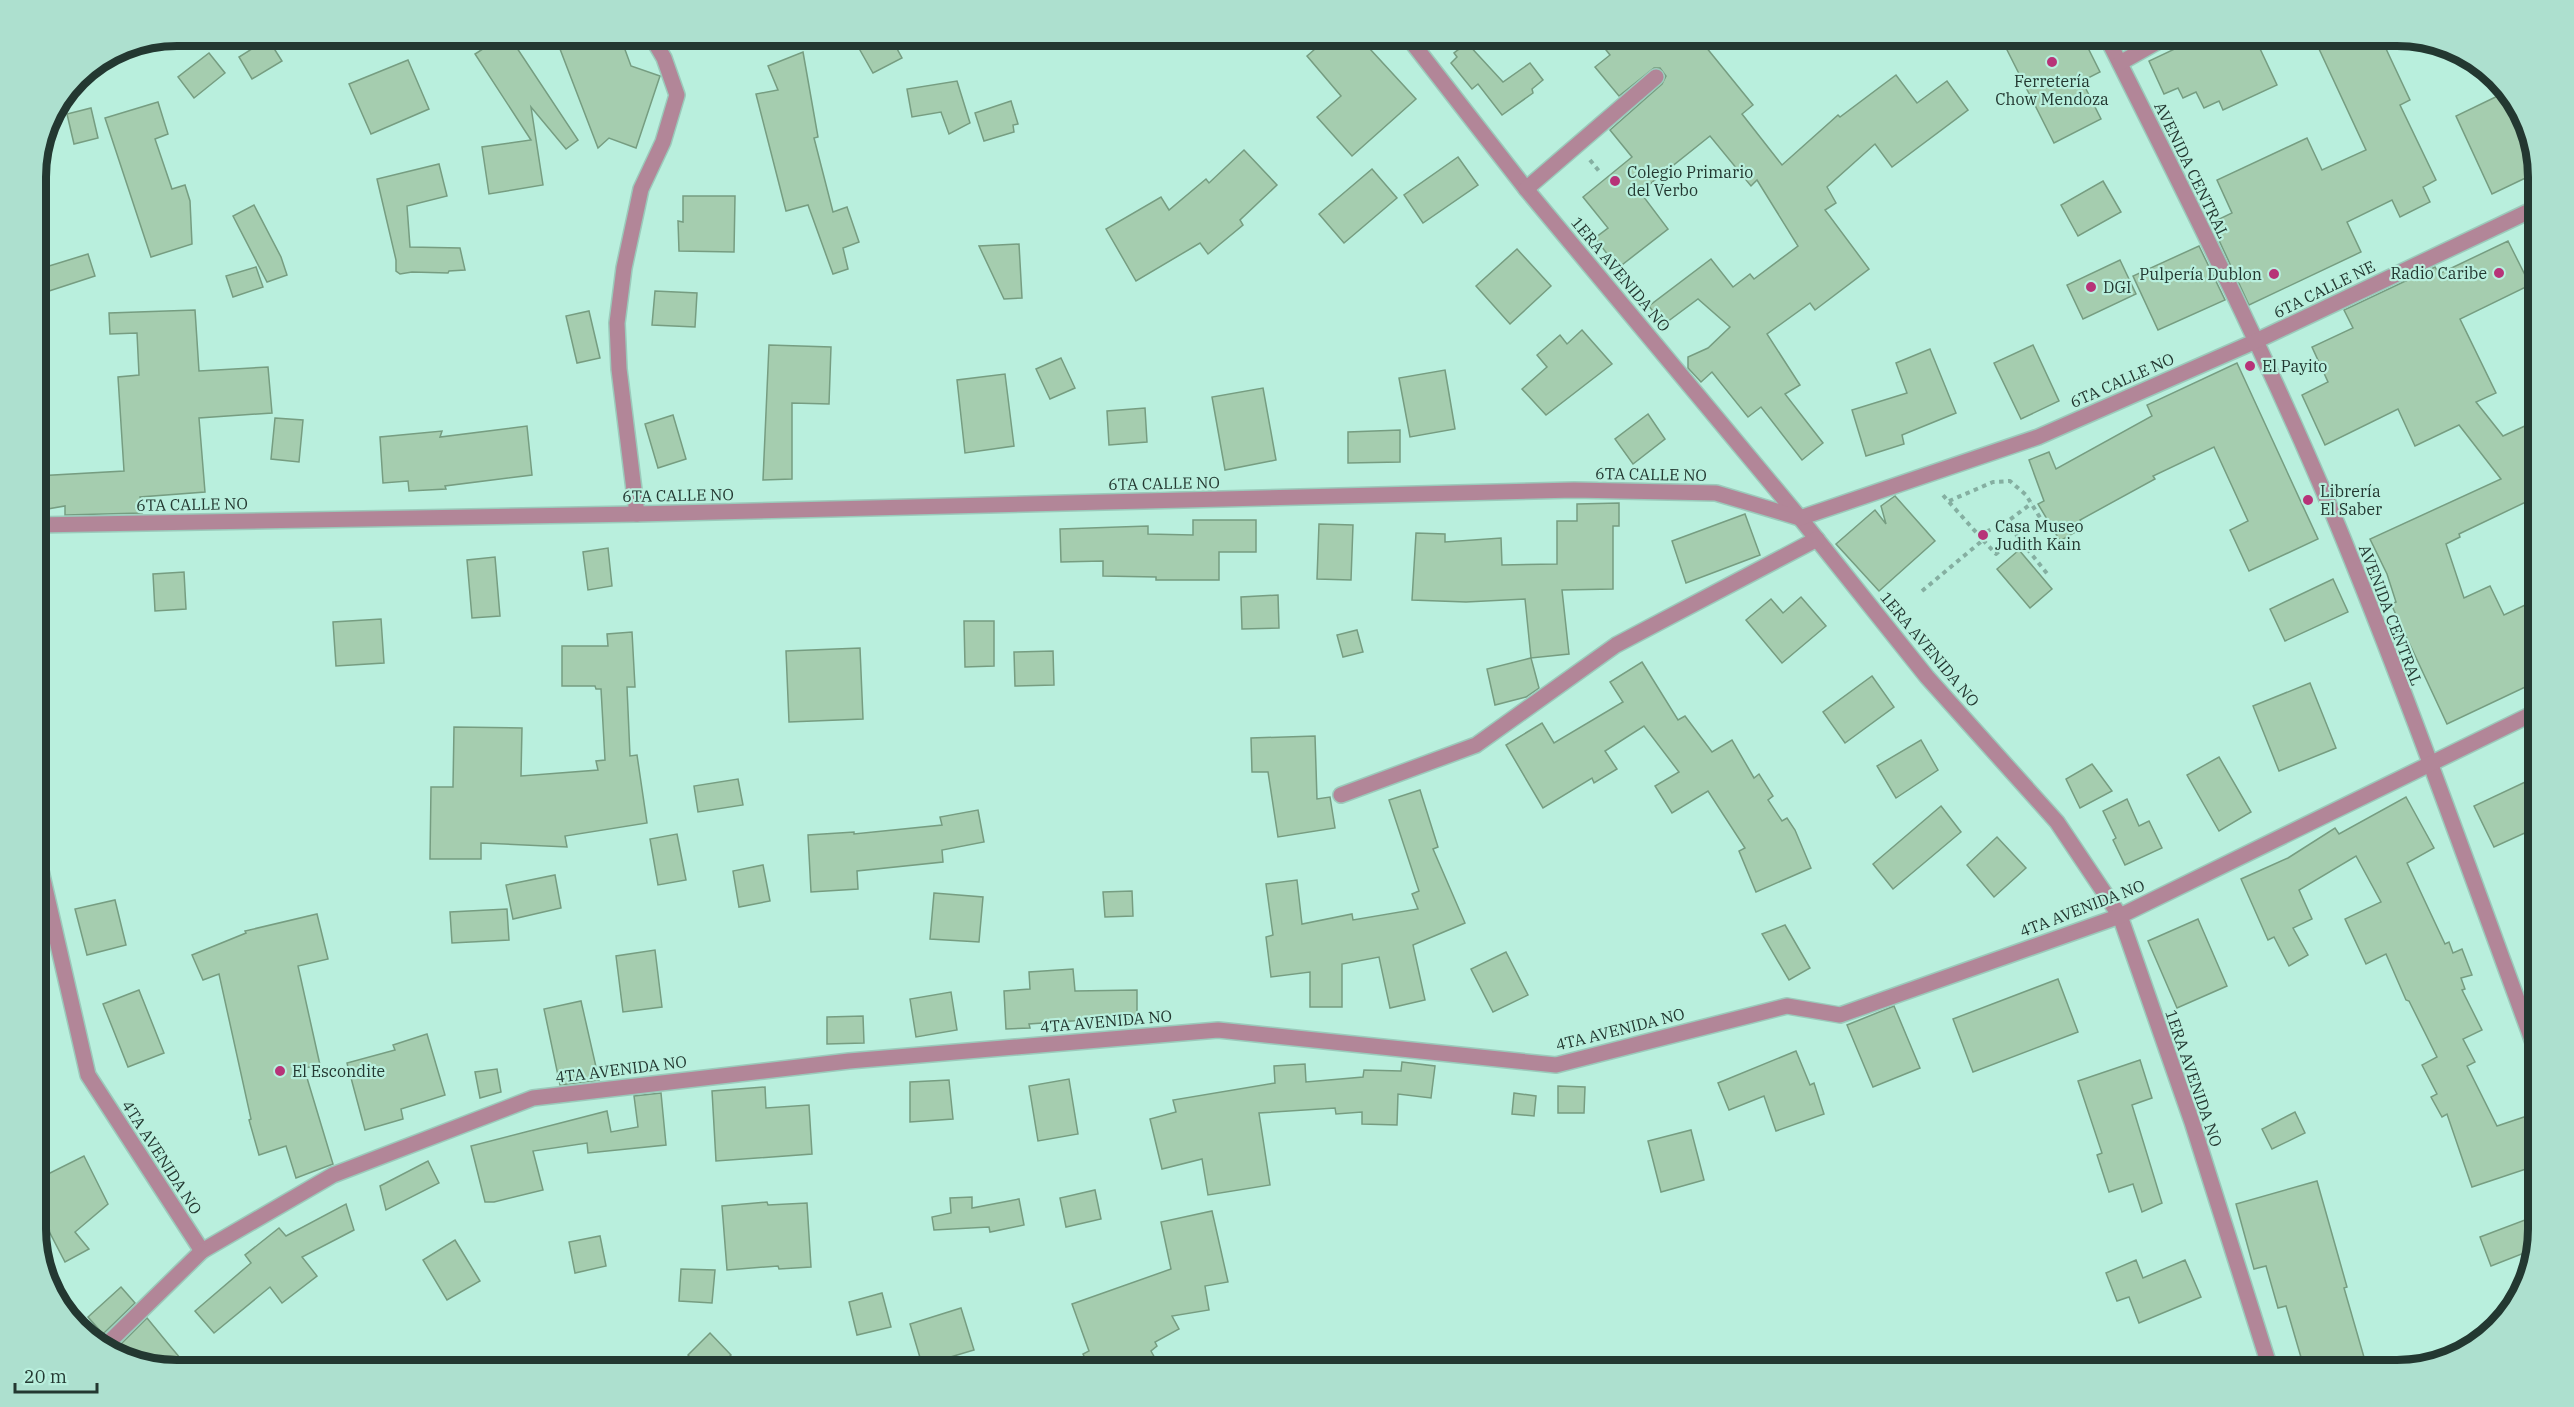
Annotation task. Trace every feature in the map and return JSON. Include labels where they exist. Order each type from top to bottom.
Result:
[{"type":"street","name":"1ERA AVENIDA NO","points":[[1415,46],[1526,189],[1800,518],[1927,677],[2057,822],[2120,916],[2192,1122],[2268,1360]]},
{"type":"street","name":"AVENIDA CENTRAL","points":[[2111,46],[2256,341],[2333,514],[2430,765],[2528,1029]]},
{"type":"street","points":[[2120,63],[2150,46]]},
{"type":"street","points":[[637,514],[619,369],[617,323],[624,268],[641,189],[663,142],[676,95],[664,58],[657,47]]},
{"type":"street","points":[[1526,189],[1656,77]]},
{"type":"street","name":"6TA CALLE NE","points":[[2256,341],[2527,212]]},
{"type":"street","name":"6TA CALLE NO","points":[[47,525],[637,514],[1574,490],[1716,493],[1800,518],[2038,437],[2256,341]]},
{"type":"street","points":[[1341,795],[1476,745],[1616,645],[1817,539]]},
{"type":"street","name":"4TA AVENIDA NO","points":[[47,897],[88,1075],[202,1251],[333,1175],[533,1098],[849,1060],[1218,1030],[1556,1065],[1787,1006],[1840,1015],[2120,916],[2528,716]]},
{"type":"street","points":[[110,1341],[202,1251]]},
{"type":"path","points":[[1949,501],[1994,482],[2010,482],[2026,495],[2049,532]]},
{"type":"path","points":[[1936,488],[1996,554],[2016,536],[2049,576]]},
{"type":"path","points":[[1978,535],[2004,524],[2032,503]]},
{"type":"path","points":[[1922,591],[1983,540]]},
{"type":"building","points":[[1318,46],[1368,46],[1416,99],[1352,156],[1317,117],[1341,96],[1307,56]]},
{"type":"building","points":[[1463,46],[1470,46],[1503,82],[1530,63],[1543,80],[1532,89],[1533,93],[1502,115],[1478,84],[1472,89],[1451,63],[1457,57],[1454,53]]},
{"type":"building","points":[[1603,46],[1705,46],[1753,105],[1742,114],[1782,165],[1838,115],[1840,117],[1896,75],[1917,103],[1947,81],[1968,110],[1892,167],[1875,144],[1827,187],[1836,203],[1825,210],[1869,269],[1815,310],[1810,303],[1767,334],[1800,385],[1785,394],[1823,443],[1802,460],[1761,407],[1748,417],[1712,372],[1701,382],[1688,368],[1688,357],[1708,348],[1730,327],[1698,299],[1663,325],[1649,306],[1711,259],[1733,287],[1750,274],[1754,279],[1798,246],[1757,180],[1751,186],[1710,136],[1640,192],[1668,229],[1618,268],[1595,238],[1608,228],[1583,197],[1632,157],[1610,130],[1662,84],[1666,76],[1660,68],[1654,68],[1619,96],[1595,67],[1610,55]]},
{"type":"building","points":[[2005,46],[2087,46],[2100,72],[2082,81],[2101,119],[2054,143]]},
{"type":"building","points":[[2181,46],[2259,46],[2277,85],[2223,110],[2219,101],[2204,108],[2196,92],[2183,98],[2178,88],[2164,94],[2149,61]]},
{"type":"building","points":[[2318,46],[2385,46],[2410,100],[2400,105],[2436,180],[2423,187],[2430,202],[2400,217],[2392,200],[2347,222],[2361,252],[2249,305],[2211,223],[2232,213],[2217,180],[2307,138],[2322,170],[2366,150]]},
{"type":"building","points":[[255,47],[273,47],[282,61],[252,79],[239,57]]},
{"type":"building","points":[[486,47],[516,47],[578,140],[566,149],[531,107],[543,185],[489,194],[482,147],[531,140],[475,54]]},
{"type":"building","points":[[559,47],[624,47],[631,66],[660,76],[636,148],[609,138],[598,148]]},
{"type":"building","points":[[858,47],[896,47],[902,58],[873,73]]},
{"type":"building","points":[[803,52],[818,137],[814,138],[833,212],[847,207],[859,242],[843,248],[848,269],[833,274],[808,205],[786,211],[756,94],[778,90],[768,66]]},
{"type":"building","points":[[209,53],[225,73],[194,98],[178,77]]},
{"type":"building","points":[[408,60],[429,109],[371,134],[349,84]]},
{"type":"building","points":[[957,81],[970,123],[949,134],[941,112],[912,117],[907,89]]},
{"type":"building","points":[[2498,96],[2521,136],[2527,177],[2492,194],[2456,116]]},
{"type":"building","points":[[1011,101],[1018,124],[1013,125],[1014,132],[984,141],[975,113]]},
{"type":"building","points":[[158,102],[168,134],[155,139],[172,189],[185,185],[190,201],[192,244],[151,257],[105,118]]},
{"type":"building","points":[[91,108],[98,138],[74,144],[67,114]]},
{"type":"building","points":[[1244,150],[1277,185],[1240,220],[1243,225],[1208,254],[1200,243],[1136,281],[1106,229],[1161,197],[1169,210],[1206,179],[1209,183]]},
{"type":"building","points":[[1458,157],[1478,185],[1423,223],[1404,195]]},
{"type":"building","points":[[439,164],[447,196],[407,206],[410,247],[460,248],[465,270],[448,273],[400,274],[396,271],[396,260],[377,179]]},
{"type":"building","points":[[1372,169],[1397,198],[1344,243],[1319,214]]},
{"type":"building","points":[[2103,181],[2121,212],[2078,236],[2061,205]]},
{"type":"building","points":[[683,196],[735,196],[734,252],[679,251],[678,221],[683,222]]},
{"type":"building","points":[[254,205],[281,257],[287,275],[267,282],[233,216]]},
{"type":"building","points":[[2508,241],[2527,279],[2527,286],[2460,319],[2496,393],[2476,402],[2503,436],[2527,425],[2527,501],[2459,534],[2460,537],[2446,544],[2464,598],[2490,586],[2504,615],[2527,604],[2527,686],[2447,724],[2391,604],[2396,602],[2387,574],[2370,539],[2501,479],[2459,425],[2415,446],[2398,409],[2325,445],[2302,395],[2328,382],[2312,347],[2353,328],[2344,310],[2435,267],[2439,274]]},
{"type":"building","points":[[1019,244],[1022,298],[1004,299],[979,246]]},
{"type":"building","points":[[2199,246],[2225,300],[2158,330],[2133,276]]},
{"type":"building","points":[[1517,249],[1551,286],[1510,324],[1476,286]]},
{"type":"building","points":[[88,254],[95,276],[47,292],[47,267]]},
{"type":"building","points":[[2120,260],[2136,294],[2083,319],[2067,285]]},
{"type":"building","points":[[256,267],[263,287],[233,297],[226,276]]},
{"type":"building","points":[[655,291],[697,293],[695,327],[652,325]]},
{"type":"building","points":[[195,310],[199,371],[268,367],[272,413],[199,418],[205,492],[140,497],[142,513],[65,515],[65,506],[47,509],[47,475],[124,471],[118,377],[139,375],[137,333],[110,334],[109,313]]},
{"type":"building","points":[[589,311],[600,358],[577,363],[566,316]]},
{"type":"building","points":[[1582,330],[1612,364],[1546,415],[1522,389],[1547,367],[1537,355],[1560,335],[1567,344]]},
{"type":"building","points":[[769,345],[831,347],[829,404],[792,403],[792,479],[763,480]]},
{"type":"building","points":[[2033,345],[2059,401],[2021,419],[1994,363]]},
{"type":"building","points":[[1930,349],[1956,413],[1902,435],[1904,444],[1866,456],[1852,410],[1907,393],[1896,363]]},
{"type":"building","points":[[1061,358],[1075,388],[1050,399],[1036,369]]},
{"type":"building","points":[[2237,363],[2318,539],[2249,571],[2230,530],[2248,521],[2214,447],[2153,476],[2155,479],[2080,520],[2084,527],[2060,541],[2038,504],[2044,501],[2029,460],[2049,452],[2056,469],[2152,416],[2147,405]]},
{"type":"building","points":[[1445,370],[1455,429],[1410,437],[1399,378]]},
{"type":"building","points":[[1005,374],[1014,446],[965,453],[957,380]]},
{"type":"building","points":[[1263,388],[1276,460],[1225,470],[1212,397]]},
{"type":"building","points":[[1145,408],[1147,442],[1109,445],[1107,411]]},
{"type":"building","points":[[1648,414],[1665,439],[1633,464],[1615,439]]},
{"type":"building","points":[[673,415],[686,459],[658,468],[645,424]]},
{"type":"building","points":[[275,418],[303,420],[299,462],[271,459]]},
{"type":"building","points":[[527,426],[532,475],[445,486],[446,489],[409,491],[408,481],[383,483],[380,437],[442,431],[440,437]]},
{"type":"building","points":[[1400,430],[1400,462],[1348,463],[1348,432]]},
{"type":"building","points":[[1895,496],[1935,541],[1879,591],[1836,544],[1875,510],[1886,524],[1881,506]]},
{"type":"building","points":[[1619,503],[1619,526],[1613,526],[1613,589],[1562,590],[1569,654],[1531,658],[1525,599],[1466,602],[1412,600],[1416,533],[1445,534],[1445,542],[1501,538],[1502,565],[1557,564],[1557,521],[1577,521],[1577,504]]},
{"type":"building","points":[[1745,514],[1760,555],[1686,583],[1672,541]]},
{"type":"building","points":[[1193,520],[1256,520],[1256,552],[1219,552],[1219,580],[1156,580],[1156,577],[1103,576],[1103,561],[1061,562],[1060,529],[1148,526],[1148,534],[1193,535]]},
{"type":"building","points":[[1319,524],[1353,525],[1351,580],[1317,579]]},
{"type":"building","points":[[608,548],[612,586],[588,590],[583,552]]},
{"type":"building","points":[[2019,550],[2052,589],[2030,608],[1997,569]]},
{"type":"building","points":[[495,557],[500,616],[472,618],[467,560]]},
{"type":"building","points":[[184,572],[186,609],[155,611],[153,574]]},
{"type":"building","points":[[2333,579],[2348,612],[2285,641],[2270,609]]},
{"type":"building","points":[[1278,595],[1279,628],[1242,629],[1241,597]]},
{"type":"building","points":[[1801,597],[1826,626],[1782,663],[1746,620],[1771,599],[1783,613]]},
{"type":"building","points":[[381,619],[384,663],[336,666],[333,622]]},
{"type":"building","points":[[964,621],[994,621],[994,666],[965,667]]},
{"type":"building","points":[[1357,630],[1363,652],[1343,657],[1337,635]]},
{"type":"building","points":[[632,632],[635,687],[627,687],[630,756],[637,755],[647,823],[565,836],[567,847],[481,843],[481,859],[430,859],[431,787],[453,787],[454,727],[522,728],[521,776],[598,770],[596,761],[605,760],[601,689],[596,689],[595,686],[562,686],[562,646],[608,646],[607,634]]},
{"type":"building","points":[[860,648],[863,719],[789,722],[786,651]]},
{"type":"building","points":[[1053,651],[1054,685],[1015,686],[1014,652]]},
{"type":"building","points":[[1531,658],[1539,688],[1526,697],[1495,705],[1487,669]]},
{"type":"building","points":[[1642,662],[1678,720],[1685,716],[1712,752],[1732,740],[1754,778],[1759,774],[1773,796],[1768,800],[1782,821],[1787,818],[1795,830],[1811,868],[1756,892],[1739,851],[1745,848],[1708,791],[1672,813],[1655,786],[1679,772],[1644,726],[1605,751],[1617,769],[1594,783],[1592,778],[1543,808],[1506,745],[1542,723],[1554,743],[1623,702],[1610,682]]},
{"type":"building","points":[[1872,676],[1894,707],[1845,743],[1823,712]]},
{"type":"building","points":[[2310,683],[2336,748],[2279,771],[2253,706]]},
{"type":"building","points":[[1315,736],[1317,799],[1330,797],[1335,828],[1278,837],[1268,772],[1252,772],[1251,738]]},
{"type":"building","points":[[1921,740],[1938,770],[1896,798],[1877,766]]},
{"type":"building","points":[[2219,757],[2251,812],[2219,831],[2187,775]]},
{"type":"building","points":[[2092,764],[2112,791],[2080,808],[2066,779]]},
{"type":"building","points":[[738,779],[743,805],[698,812],[694,786]]},
{"type":"building","points":[[2528,781],[2528,832],[2494,847],[2474,806]]},
{"type":"building","points":[[1420,790],[1438,847],[1433,849],[1465,923],[1413,945],[1425,1000],[1390,1008],[1379,957],[1342,964],[1342,1007],[1310,1007],[1310,972],[1271,977],[1266,937],[1273,935],[1266,884],[1297,880],[1302,924],[1352,914],[1353,920],[1418,909],[1412,894],[1419,891],[1389,800]]},
{"type":"building","points":[[2406,797],[2434,848],[2407,863],[2445,944],[2449,942],[2453,953],[2462,949],[2472,975],[2461,978],[2465,989],[2462,990],[2482,1030],[2463,1039],[2475,1062],[2467,1066],[2497,1126],[2528,1116],[2528,1168],[2472,1187],[2447,1114],[2442,1117],[2431,1097],[2437,1094],[2422,1065],[2437,1057],[2409,1001],[2406,1000],[2386,954],[2366,964],[2345,919],[2381,902],[2356,856],[2299,890],[2312,919],[2293,928],[2308,955],[2289,966],[2274,937],[2268,940],[2241,879],[2288,858],[2335,828],[2339,834]]},
{"type":"building","points":[[2127,799],[2139,826],[2149,821],[2162,848],[2125,865],[2113,840],[2116,838],[2103,811]]},
{"type":"building","points":[[1941,806],[1961,832],[1893,889],[1873,864]]},
{"type":"building","points":[[978,810],[984,842],[942,850],[943,862],[857,871],[858,889],[811,892],[808,835],[854,832],[854,834],[942,825],[940,817]]},
{"type":"building","points":[[677,834],[686,880],[658,885],[650,839]]},
{"type":"building","points":[[1997,837],[2026,868],[1994,897],[1967,865]]},
{"type":"building","points":[[763,865],[770,901],[739,907],[733,871]]},
{"type":"building","points":[[555,875],[561,908],[513,919],[506,885]]},
{"type":"building","points":[[1132,891],[1133,916],[1105,917],[1103,892]]},
{"type":"building","points":[[934,893],[983,897],[979,942],[930,939]]},
{"type":"building","points":[[115,900],[126,945],[87,955],[75,909]]},
{"type":"building","points":[[507,909],[509,940],[452,943],[450,912]]},
{"type":"building","points":[[317,914],[328,959],[298,966],[320,1065],[304,1068],[333,1164],[296,1178],[286,1146],[259,1155],[249,1120],[251,1119],[219,974],[203,980],[192,955],[246,933],[245,931]]},
{"type":"building","points":[[2198,919],[2227,986],[2177,1008],[2148,941]]},
{"type":"building","points":[[1785,925],[1810,968],[1789,980],[1762,934]]},
{"type":"building","points":[[655,950],[662,1007],[623,1012],[616,956]]},
{"type":"building","points":[[1506,952],[1528,995],[1493,1012],[1471,969]]},
{"type":"building","points":[[1073,969],[1075,991],[1137,990],[1137,1020],[1114,1020],[1114,1018],[1029,1024],[1030,1028],[1006,1029],[1004,991],[1030,989],[1029,972]]},
{"type":"building","points":[[2058,979],[2078,1032],[1973,1072],[1953,1019]]},
{"type":"building","points":[[139,990],[164,1053],[128,1067],[103,1004]]},
{"type":"building","points":[[951,992],[957,1030],[916,1037],[910,999]]},
{"type":"building","points":[[581,1001],[599,1080],[560,1085],[544,1009]]},
{"type":"building","points":[[1894,1006],[1920,1068],[1873,1087],[1847,1025]]},
{"type":"building","points":[[863,1016],[864,1043],[827,1044],[827,1017]]},
{"type":"building","points":[[427,1034],[445,1095],[401,1109],[403,1119],[365,1130],[347,1063],[395,1050],[393,1045]]},
{"type":"building","points":[[1796,1051],[1810,1085],[1814,1083],[1824,1114],[1776,1131],[1764,1096],[1729,1110],[1718,1083]]},
{"type":"building","points":[[2140,1060],[2152,1098],[2132,1105],[2162,1203],[2142,1212],[2133,1184],[2109,1192],[2097,1155],[2102,1153],[2078,1081]]},
{"type":"building","points":[[1402,1062],[1435,1066],[1431,1098],[1398,1094],[1397,1125],[1362,1124],[1362,1112],[1336,1114],[1335,1108],[1259,1113],[1270,1185],[1208,1195],[1202,1159],[1162,1169],[1150,1119],[1176,1112],[1173,1100],[1275,1083],[1274,1066],[1305,1064],[1306,1082],[1363,1077],[1364,1070],[1401,1071]]},
{"type":"building","points":[[497,1069],[501,1092],[480,1098],[475,1072]]},
{"type":"building","points":[[1069,1079],[1078,1134],[1038,1141],[1029,1086]]},
{"type":"building","points":[[949,1080],[953,1119],[910,1122],[910,1082]]},
{"type":"building","points":[[1558,1086],[1585,1087],[1584,1113],[1558,1113]]},
{"type":"building","points":[[765,1087],[766,1108],[809,1105],[812,1154],[716,1161],[712,1091]]},
{"type":"building","points":[[661,1093],[666,1145],[588,1153],[587,1143],[533,1151],[543,1190],[494,1202],[485,1202],[471,1146],[607,1111],[611,1132],[638,1127],[634,1096]]},
{"type":"building","points":[[1514,1093],[1536,1096],[1534,1116],[1512,1114]]},
{"type":"building","points":[[2295,1112],[2305,1133],[2272,1149],[2262,1129]]},
{"type":"building","points":[[1691,1130],[1704,1180],[1661,1192],[1648,1141]]},
{"type":"building","points":[[84,1156],[108,1204],[75,1232],[89,1249],[65,1262],[47,1227],[47,1174]]},
{"type":"building","points":[[428,1161],[439,1183],[386,1210],[380,1186]]},
{"type":"building","points":[[2317,1181],[2365,1360],[2302,1360],[2286,1306],[2278,1308],[2266,1266],[2254,1269],[2236,1204]]},
{"type":"building","points":[[1095,1190],[1101,1219],[1066,1227],[1060,1198]]},
{"type":"building","points":[[972,1197],[972,1208],[1019,1199],[1024,1225],[990,1232],[989,1227],[934,1230],[932,1217],[951,1213],[950,1198]]},
{"type":"building","points":[[767,1202],[768,1205],[807,1203],[811,1267],[779,1269],[778,1266],[727,1270],[722,1206]]},
{"type":"building","points":[[346,1204],[354,1230],[302,1257],[317,1276],[282,1303],[270,1287],[214,1333],[195,1311],[251,1263],[245,1255],[279,1228],[286,1236]]},
{"type":"building","points":[[1212,1211],[1228,1282],[1205,1286],[1209,1310],[1172,1316],[1179,1329],[1155,1342],[1157,1346],[1151,1351],[1156,1360],[1086,1360],[1083,1354],[1089,1351],[1072,1304],[1171,1269],[1161,1222]]},
{"type":"building","points":[[2528,1219],[2525,1253],[2491,1266],[2480,1237]]},
{"type":"building","points":[[600,1236],[606,1266],[575,1273],[569,1242]]},
{"type":"building","points":[[455,1240],[480,1281],[447,1300],[423,1260]]},
{"type":"building","points":[[2136,1260],[2143,1278],[2185,1260],[2201,1297],[2139,1323],[2129,1297],[2117,1301],[2106,1273]]},
{"type":"building","points":[[681,1269],[715,1270],[712,1303],[679,1301]]},
{"type":"building","points":[[121,1287],[135,1303],[103,1334],[88,1317]]},
{"type":"building","points":[[882,1293],[891,1327],[857,1335],[849,1302]]},
{"type":"building","points":[[961,1308],[974,1350],[947,1358],[948,1360],[921,1360],[910,1324]]},
{"type":"building","points":[[147,1318],[182,1360],[144,1356],[119,1346]]},
{"type":"building","points":[[710,1333],[731,1355],[726,1360],[693,1360],[688,1355]]},
{"type":"place","name":"Ferretería Chow Mendoza","points":[[2052,62]]},
{"type":"place","name":"Colegio Primario del Verbo","points":[[1615,181]]},
{"type":"place","name":"Radio Caribe","points":[[2499,273]]},
{"type":"place","name":"Pulpería Dublon","points":[[2274,274]]},
{"type":"place","name":"DGI","points":[[2091,287]]},
{"type":"place","name":"El Payito","points":[[2250,366]]},
{"type":"place","name":"Librería El Saber","points":[[2308,500]]},
{"type":"place","name":"Casa Museo Judith Kain","points":[[1983,535]]},
{"type":"place","name":"El Escondite","points":[[280,1071]]}]
